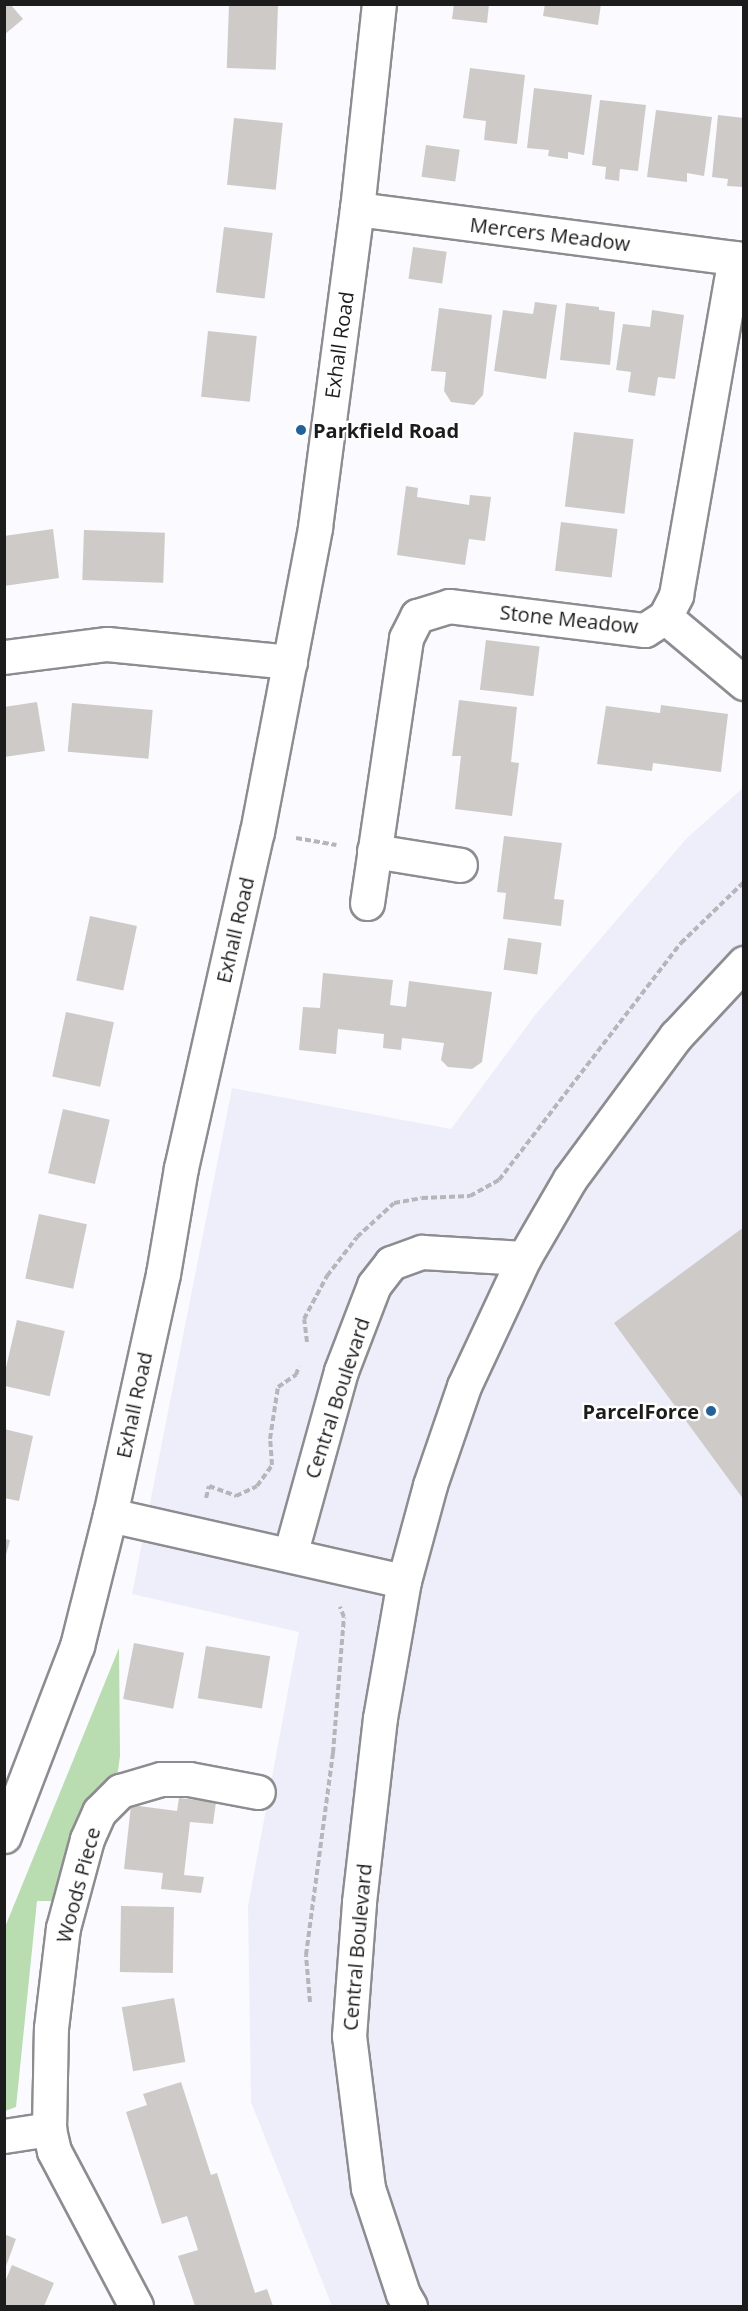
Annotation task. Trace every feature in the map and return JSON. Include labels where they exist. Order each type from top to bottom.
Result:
[{"type":"street","name":"Exhall Road","points":[[4,1836],[77,1646],[110,1515],[163,1274],[181,1168],[256,832],[315,527],[357,209],[380,4]]},
{"type":"street","name":"Mercers Meadow","points":[[357,209],[739,258]]},
{"type":"street","name":"Stone Meadow","points":[[367,903],[406,638],[417,616],[449,606],[645,630],[665,617],[676,595],[739,258]]},
{"type":"street","points":[[665,617],[744,683]]},
{"type":"street","points":[[4,657],[106,644],[290,662]]},
{"type":"street","points":[[374,851],[460,865]]},
{"type":"street","name":"Central Boulevard","points":[[410,2307],[403,2294],[368,2188],[349,2036],[358,1902],[380,1718],[404,1581],[430,1485],[464,1386],[524,1258],[570,1179],[661,1055],[744,963]]},
{"type":"street","name":"Central Boulevard","points":[[290,1555],[341,1371],[374,1286],[391,1263],[422,1252],[524,1258]]},
{"type":"street","points":[[110,1515],[404,1581]]},
{"type":"street","name":"Woods Piece","points":[[136,2307],[54,2151],[50,2129],[51,2028],[63,1928],[87,1839],[99,1812],[120,1791],[161,1779],[189,1779],[258,1791]]},
{"type":"street","points":[[4,2136],[50,2129]]},
{"type":"path","points":[[256,832],[374,851]]},
{"type":"shaded area","points":[[743,788],[743,2306],[332,2306],[251,2102],[248,1906],[299,1632],[132,1594],[232,1088],[451,1129],[535,1015],[687,838]]},
{"type":"green space","points":[[119,1648],[120,1756],[117,1778],[56,1901],[37,1901],[16,2107],[5,2111],[5,1927]]},
{"type":"building","points":[[4,4],[10,4],[23,19],[4,35]]},
{"type":"building","points":[[229,4],[278,6],[276,70],[227,68]]},
{"type":"building","points":[[454,4],[489,4],[487,23],[452,19]]},
{"type":"building","points":[[545,4],[601,4],[598,25],[543,16]]},
{"type":"building","points":[[470,68],[525,75],[517,144],[484,140],[486,121],[463,118]]},
{"type":"building","points":[[534,88],[592,95],[584,155],[568,152],[568,159],[548,156],[549,150],[527,148]]},
{"type":"building","points":[[600,100],[646,105],[638,171],[620,169],[619,181],[605,179],[606,167],[592,165]]},
{"type":"building","points":[[656,110],[712,117],[704,176],[687,173],[687,182],[647,177]]},
{"type":"building","points":[[718,115],[744,118],[744,187],[727,186],[728,179],[712,177]]},
{"type":"building","points":[[234,118],[283,123],[276,190],[227,185]]},
{"type":"building","points":[[426,145],[460,150],[455,181],[422,177]]},
{"type":"building","points":[[224,227],[273,233],[265,298],[216,293]]},
{"type":"building","points":[[413,247],[447,252],[442,283],[409,279]]},
{"type":"building","points":[[535,302],[557,305],[546,379],[494,371],[503,310],[533,314]]},
{"type":"building","points":[[566,303],[599,307],[599,310],[615,312],[610,365],[560,360]]},
{"type":"building","points":[[439,308],[492,315],[483,395],[474,405],[451,402],[444,391],[446,372],[431,371]]},
{"type":"building","points":[[652,310],[684,315],[675,379],[658,377],[655,396],[628,392],[631,372],[616,370],[623,324],[650,327]]},
{"type":"building","points":[[208,331],[257,336],[250,402],[201,397]]},
{"type":"building","points":[[574,432],[634,439],[624,514],[565,506]]},
{"type":"building","points":[[406,486],[418,488],[417,497],[469,505],[470,495],[491,497],[485,541],[469,539],[465,565],[397,555]]},
{"type":"building","points":[[561,522],[618,529],[612,578],[555,571]]},
{"type":"building","points":[[53,529],[59,578],[4,586],[4,536]]},
{"type":"building","points":[[84,530],[165,533],[163,583],[82,580]]},
{"type":"building","points":[[486,640],[540,647],[534,696],[480,690]]},
{"type":"building","points":[[459,700],[517,707],[511,762],[519,763],[512,816],[455,809],[461,756],[452,756]]},
{"type":"building","points":[[37,702],[45,751],[4,757],[4,707]]},
{"type":"building","points":[[72,703],[153,710],[148,759],[68,752]]},
{"type":"building","points":[[661,705],[728,714],[721,772],[653,763],[652,771],[597,764],[606,706],[660,713]]},
{"type":"building","points":[[504,836],[562,843],[554,899],[564,900],[561,926],[503,919],[506,893],[497,892]]},
{"type":"building","points":[[90,916],[137,926],[123,991],[76,981]]},
{"type":"building","points":[[508,938],[542,943],[537,974],[504,970]]},
{"type":"building","points":[[323,973],[393,980],[390,1005],[406,1007],[409,981],[492,992],[482,1062],[472,1069],[448,1067],[441,1060],[444,1043],[402,1038],[401,1050],[383,1048],[384,1034],[338,1029],[336,1054],[299,1050],[303,1007],[320,1008]]},
{"type":"building","points":[[66,1012],[114,1022],[100,1087],[52,1077]]},
{"type":"building","points":[[63,1109],[110,1120],[95,1184],[48,1173]]},
{"type":"building","points":[[39,1214],[87,1224],[73,1289],[25,1279]]},
{"type":"building","name":"ParcelForce","points":[[744,1227],[744,1500],[614,1323]]},
{"type":"building","points":[[17,1320],[65,1331],[50,1396],[4,1386],[4,1376]]},
{"type":"building","points":[[4,1429],[33,1436],[19,1501],[4,1498]]},
{"type":"building","points":[[4,1539],[10,1540],[5,1559],[4,1558]]},
{"type":"building","points":[[134,1643],[184,1653],[173,1709],[123,1699]]},
{"type":"building","points":[[206,1646],[270,1656],[262,1709],[198,1698]]},
{"type":"building","points":[[179,1798],[216,1802],[213,1824],[190,1822],[184,1875],[204,1877],[201,1893],[161,1889],[163,1873],[124,1869],[131,1805],[177,1811]]},
{"type":"building","points":[[121,1906],[174,1907],[173,1973],[120,1972]]},
{"type":"building","points":[[174,1998],[185,2062],[133,2071],[122,2007]]},
{"type":"building","points":[[181,2082],[211,2175],[217,2173],[255,2293],[267,2289],[273,2306],[195,2306],[178,2256],[198,2250],[187,2216],[162,2224],[126,2112],[147,2105],[143,2094]]},
{"type":"building","points":[[4,2234],[16,2239],[5,2269],[4,2268]]},
{"type":"building","points":[[12,2265],[54,2283],[44,2306],[4,2306],[4,2284]]},
{"type":"place","name":"Parkfield Road","points":[[301,430]]},
{"type":"place","name":"ParcelForce","points":[[711,1411]]}]
